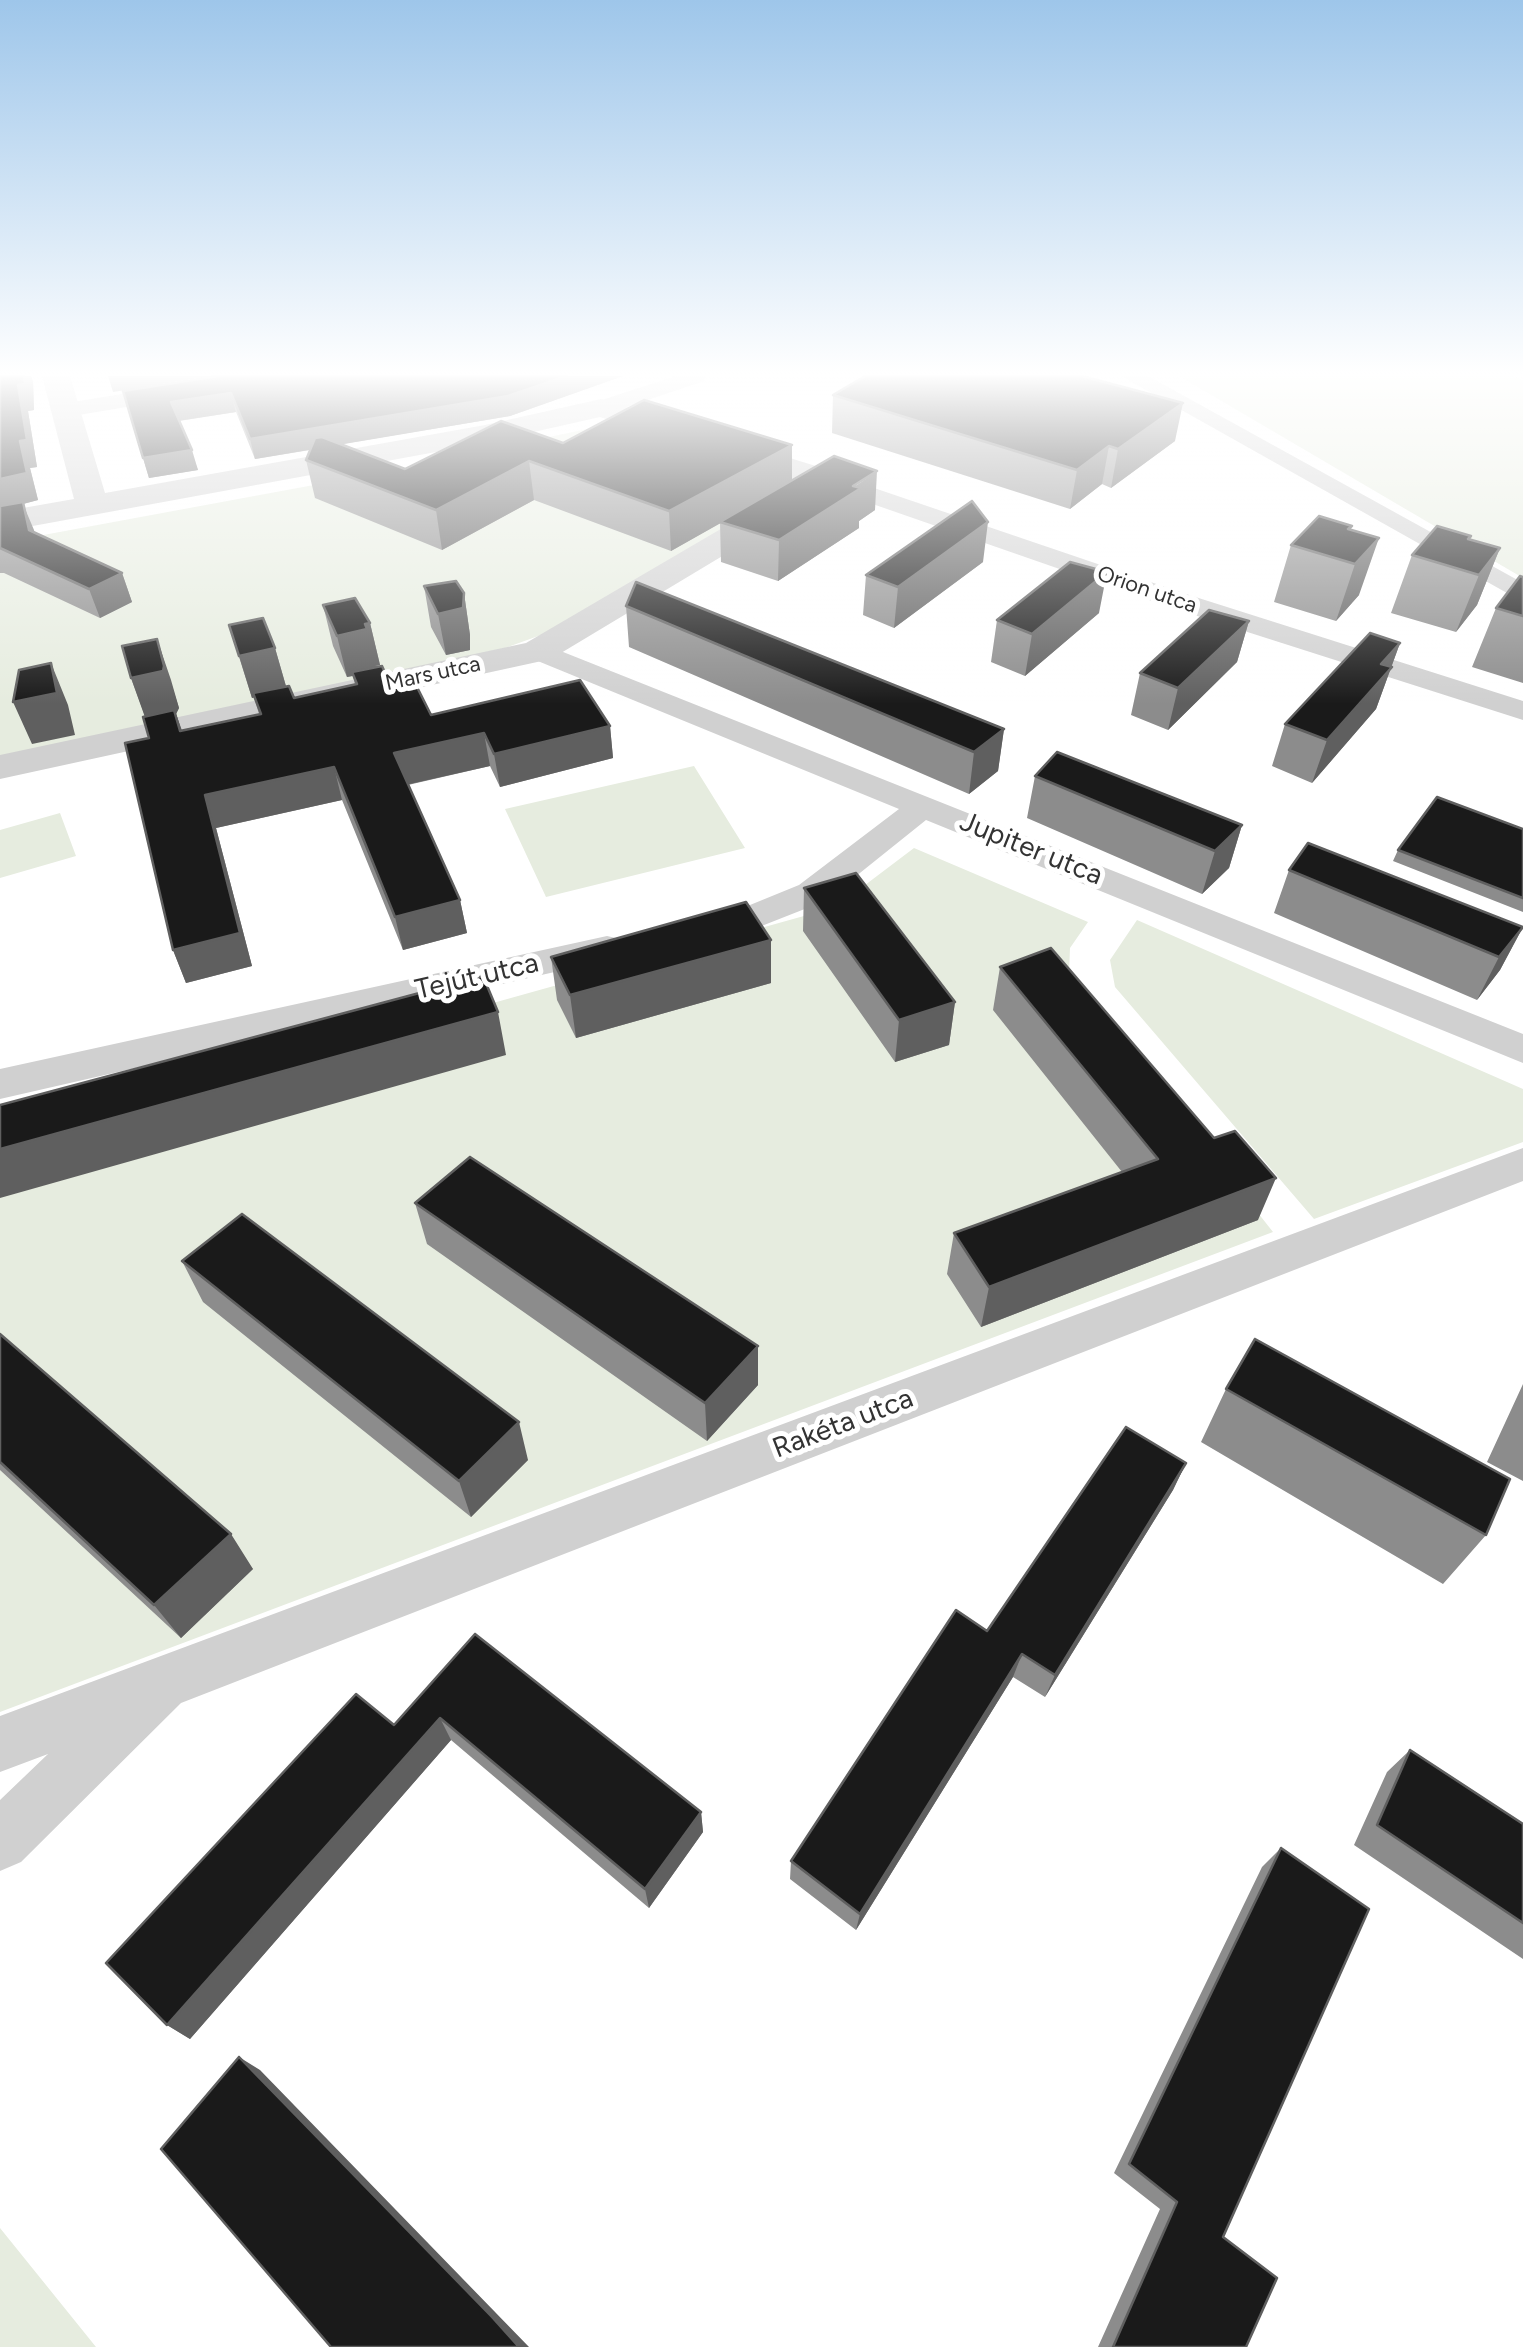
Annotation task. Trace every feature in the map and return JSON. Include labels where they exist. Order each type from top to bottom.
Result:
[{"type":"street","points":[[87,486],[92,505]]},
{"type":"street","points":[[0,522],[200,486]]},
{"type":"street","name":"Mars utca","points":[[0,767],[538,651],[818,486]]},
{"type":"street","name":"Orion utca","points":[[843,486],[1176,600],[1523,712]]},
{"type":"street","points":[[1328,486],[1523,594]]},
{"type":"street","name":"Jupiter utca","points":[[538,651],[1523,1049]]},
{"type":"street","name":"Tejút utca","points":[[0,1084],[759,915],[812,893],[924,806]]},
{"type":"street","name":"Rakéta utca","points":[[0,1744],[1523,1164]]},
{"type":"street","name":"Rakéta utca","points":[[0,1841],[162,1682]]},
{"type":"shaded area","points":[[311,486],[795,486],[566,626],[505,648],[0,758],[0,543]]},
{"type":"shaded area","points":[[1366,486],[1523,486],[1523,578]]},
{"type":"shaded area","points":[[694,766],[745,848],[546,897],[505,809]]},
{"type":"shaded area","points":[[60,813],[76,856],[0,878],[0,830]]},
{"type":"shaded area","points":[[914,848],[1088,922],[1070,948],[1069,973],[1273,1232],[0,1712],[0,1141],[836,907]]},
{"type":"shaded area","points":[[1137,920],[1523,1089],[1523,1142],[1314,1219],[1115,987],[1110,960]]},
{"type":"shaded area","points":[[0,2228],[96,2347],[0,2347]]},
{"type":"building","points":[[372,486],[482,486],[436,510]]},
{"type":"building","points":[[598,486],[716,486],[669,511]]},
{"type":"building","points":[[783,486],[861,488],[779,540],[720,522]]},
{"type":"building","points":[[972,501],[988,522],[898,587],[866,575]]},
{"type":"building","points":[[23,502],[29,530],[122,573],[89,589],[0,548],[0,506]]},
{"type":"building","points":[[1319,516],[1379,538],[1355,564],[1291,545]]},
{"type":"building","points":[[1437,526],[1500,548],[1479,575],[1412,555]]},
{"type":"building","points":[[1070,562],[1107,572],[1032,634],[997,620]]},
{"type":"building","points":[[1523,577],[1523,616],[1496,608]]},
{"type":"building","points":[[456,581],[464,593],[463,608],[438,614],[424,586]]},
{"type":"building","points":[[636,582],[1004,729],[974,752],[626,606]]},
{"type":"building","points":[[355,598],[370,623],[365,624],[367,629],[337,636],[323,605]]},
{"type":"building","points":[[1209,610],[1249,621],[1178,688],[1140,673]]},
{"type":"building","points":[[263,618],[275,648],[239,656],[229,625]]},
{"type":"building","points":[[1370,633],[1400,643],[1381,664],[1392,667],[1327,740],[1285,724]]},
{"type":"building","points":[[157,639],[163,671],[131,678],[122,646]]},
{"type":"building","points":[[51,663],[57,693],[13,702],[19,670]]},
{"type":"building","points":[[382,666],[392,688],[415,683],[431,715],[580,680],[610,726],[494,754],[484,733],[394,753],[460,900],[395,917],[334,767],[205,795],[240,933],[173,950],[125,743],[149,738],[143,717],[174,710],[180,731],[261,714],[253,693],[289,686],[294,698],[357,684],[352,672]]},
{"type":"building","points":[[1057,752],[1242,825],[1215,851],[1035,776]]},
{"type":"building","points":[[1437,797],[1523,829],[1523,898],[1398,850]]},
{"type":"building","points":[[1308,843],[1523,927],[1499,957],[1289,870]]},
{"type":"building","points":[[856,873],[955,1002],[899,1020],[804,888]]},
{"type":"building","points":[[746,902],[771,940],[570,995],[551,957]]},
{"type":"building","points":[[1051,948],[1214,1138],[1235,1131],[1276,1178],[989,1287],[954,1233],[1158,1159],[1000,967]]},
{"type":"building","points":[[483,976],[498,1012],[0,1149],[0,1105]]},
{"type":"building","points":[[470,1157],[758,1346],[705,1403],[415,1203]]},
{"type":"building","points":[[242,1214],[519,1422],[459,1481],[182,1261]]},
{"type":"building","points":[[0,1334],[231,1534],[154,1605],[0,1462]]},
{"type":"building","points":[[1255,1339],[1510,1479],[1486,1535],[1226,1389]]},
{"type":"building","points":[[1126,1427],[1186,1463],[1055,1675],[1022,1654],[860,1914],[791,1861],[956,1610],[987,1631]]},
{"type":"building","points":[[475,1634],[701,1812],[645,1889],[440,1718],[167,2025],[106,1963],[356,1694],[394,1725]]},
{"type":"building","points":[[1410,1750],[1523,1824],[1523,1923],[1377,1825]]},
{"type":"building","points":[[1281,1848],[1369,1909],[1223,2237],[1277,2278],[1246,2347],[1113,2347],[1177,2202],[1129,2164]]},
{"type":"building","points":[[239,2057],[519,2347],[331,2347],[161,2149]]}]
